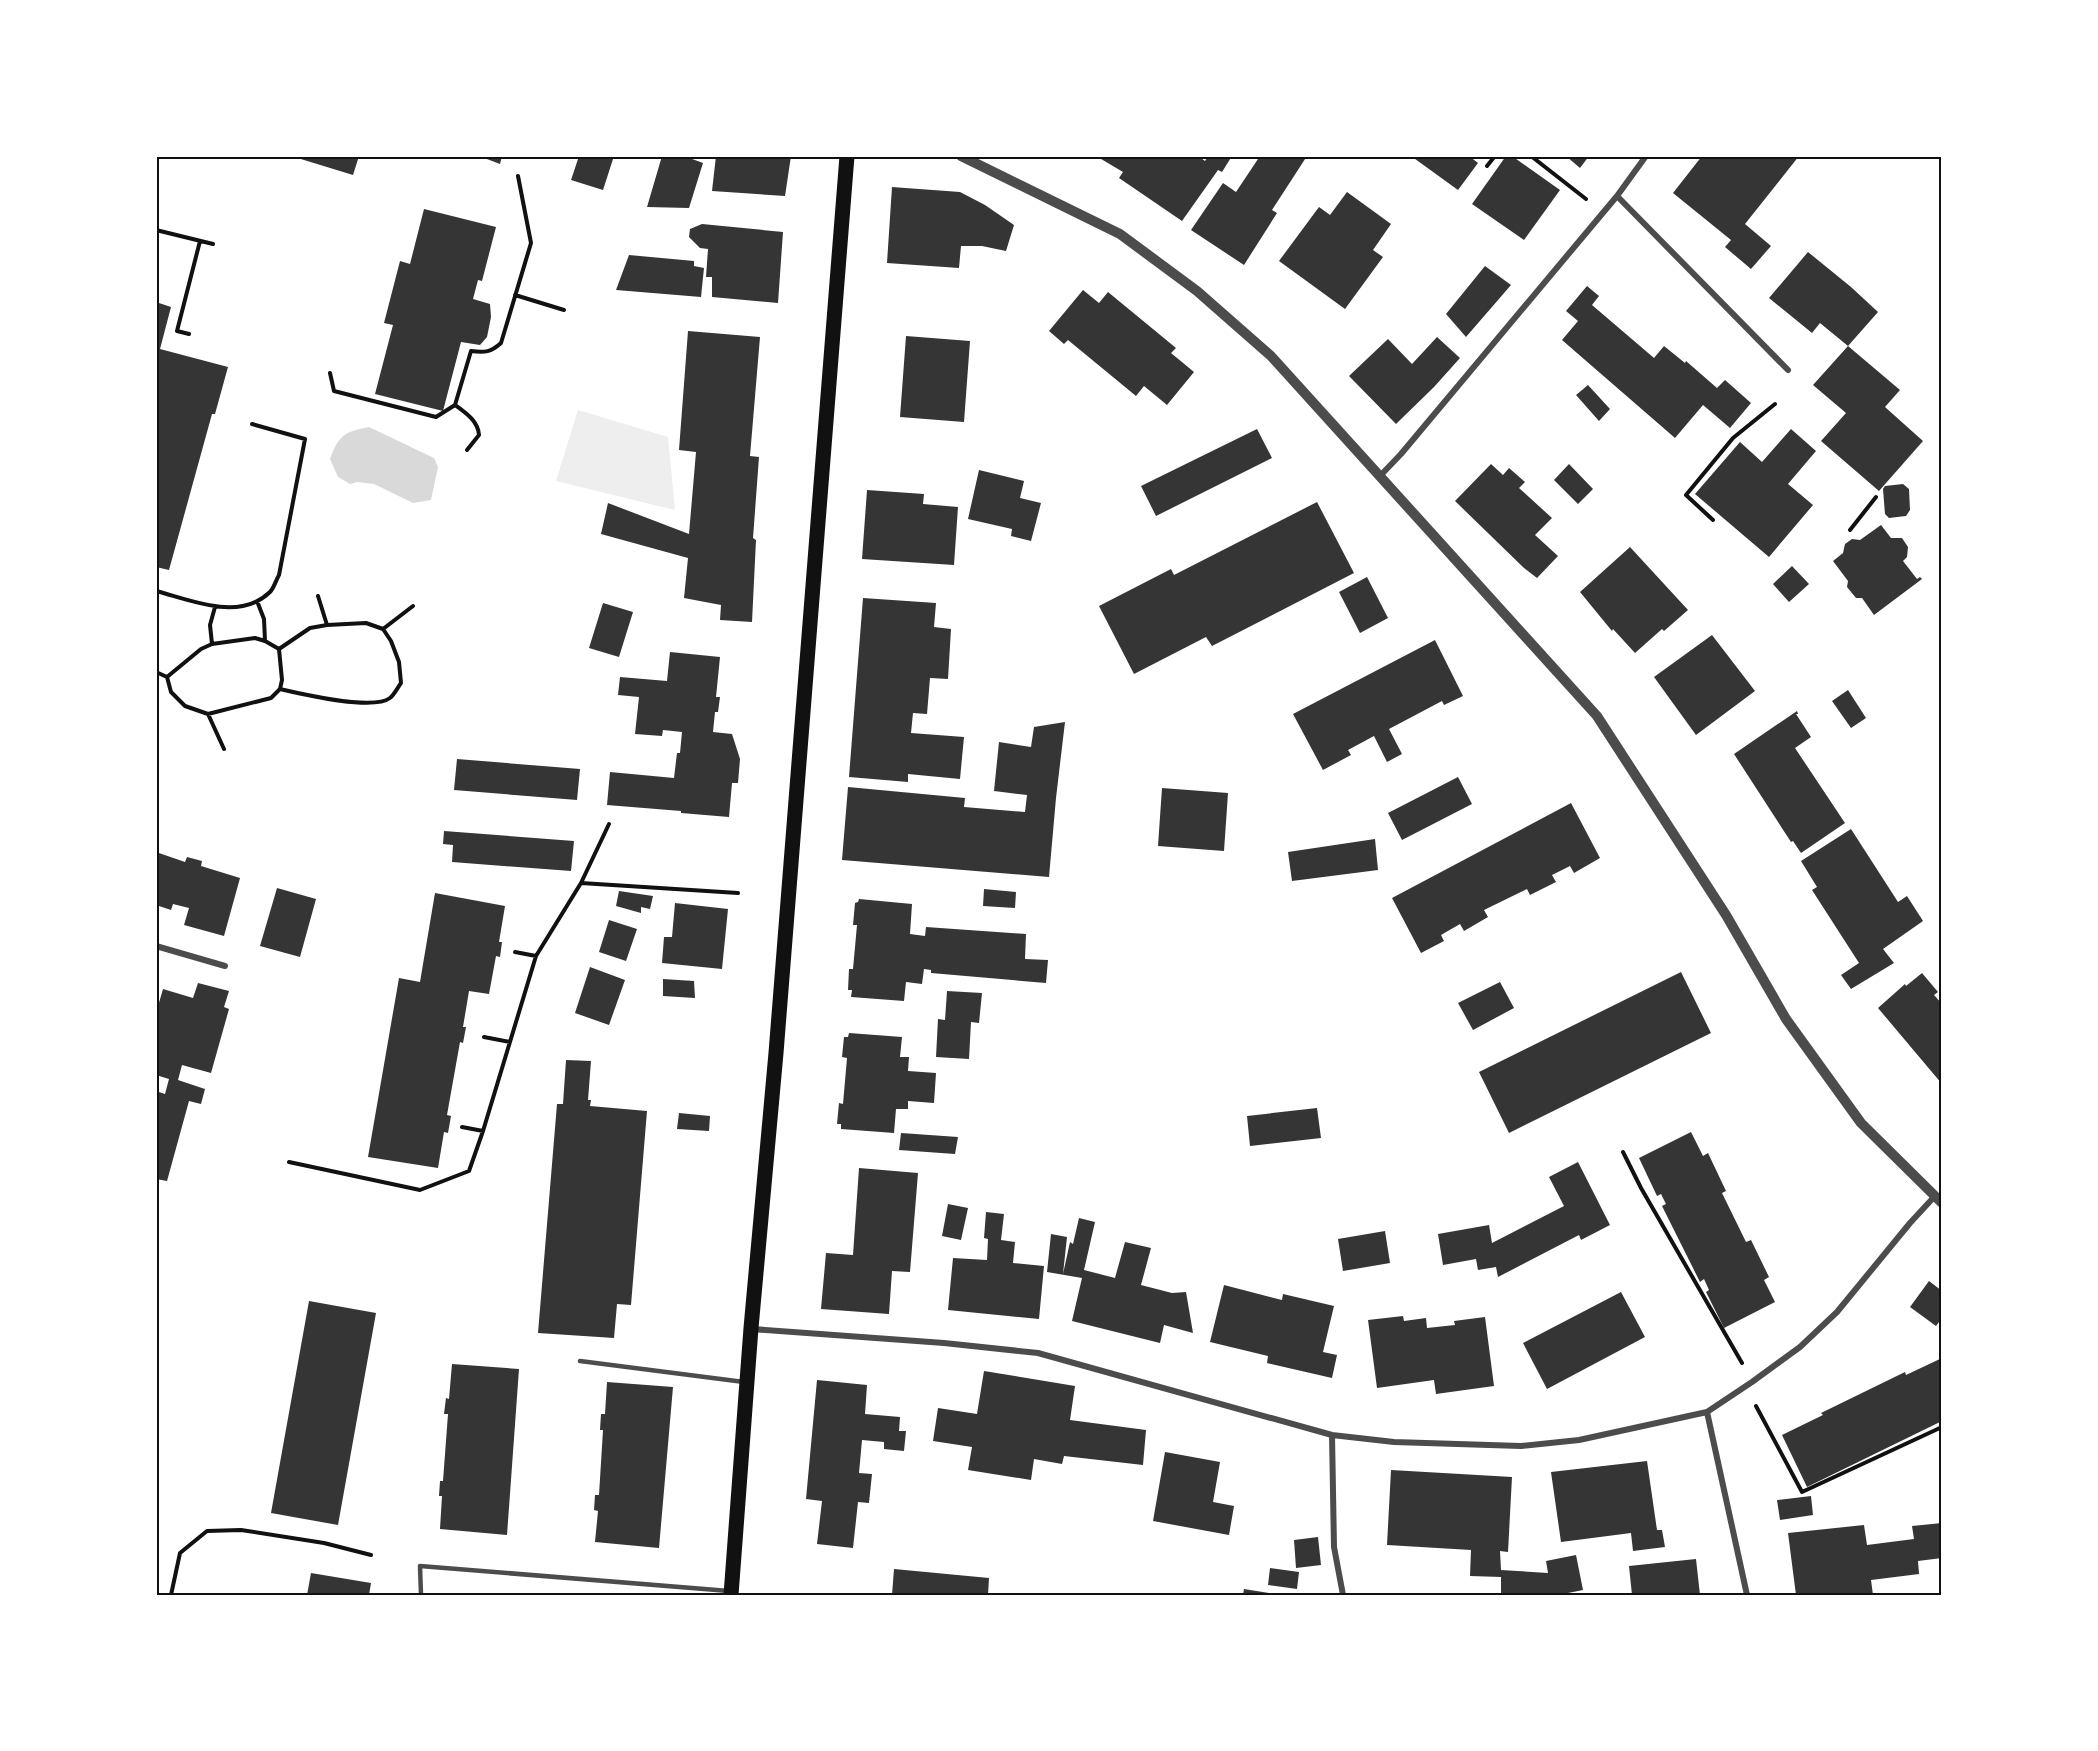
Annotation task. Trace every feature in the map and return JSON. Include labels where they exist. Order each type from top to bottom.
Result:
[{"type":"main road","points":[[732,1593],[751,1328],[776,1053],[847,156]]},
{"type":"street","points":[[751,1328],[944,1343],[1038,1353],[1332,1435],[1394,1442],[1521,1446],[1580,1440],[1707,1412],[1752,1382],[1800,1347],[1837,1312],[1910,1223],[1938,1200],[1861,1123],[1786,1019],[1726,915],[1597,716],[1271,356],[1197,291],[1120,234],[961,156]]},
{"type":"street","points":[[1380,476],[1603,213],[1647,156]]},
{"type":"street","points":[[1617,196],[1788,370]]},
{"type":"street","points":[[156,946],[225,966]]},
{"type":"street","points":[[1707,1412],[1748,1595]]},
{"type":"street","points":[[1332,1435],[1334,1547],[1343,1595]]},
{"type":"lane","points":[[580,1362],[747,1382]]},
{"type":"lane","points":[[421,1595],[420,1566],[732,1593]]},
{"type":"path","points":[[1487,166],[1495,156]]},
{"type":"path","points":[[1531,156],[1603,213]]},
{"type":"path","points":[[330,373],[334,391],[436,417],[455,405],[471,351],[485,353],[494,350],[501,343],[531,243],[518,176]]},
{"type":"path","points":[[156,230],[213,244]]},
{"type":"path","points":[[189,334],[177,331],[200,241]]},
{"type":"path","points":[[516,295],[564,310]]},
{"type":"path","points":[[1713,520],[1686,495],[1733,438],[1775,404]]},
{"type":"path","points":[[455,405],[469,415],[479,428],[479,435],[467,450]]},
{"type":"path","points":[[156,591],[215,607],[240,606],[258,601],[271,591],[279,575],[305,440],[252,424]]},
{"type":"path","points":[[1850,531],[1876,497]]},
{"type":"path","points":[[318,596],[327,625]]},
{"type":"path","points":[[258,601],[264,619],[265,641]]},
{"type":"path","points":[[383,629],[413,606]]},
{"type":"path","points":[[212,644],[210,625],[215,607]]},
{"type":"path","points":[[279,649],[310,628],[366,623],[383,629],[399,662],[401,683],[390,698],[372,704],[280,689]]},
{"type":"path","points":[[167,677],[201,649],[212,644],[255,638],[279,649]]},
{"type":"path","points":[[167,677],[171,692],[185,706],[208,714],[271,698],[280,689],[282,680],[279,649]]},
{"type":"path","points":[[156,672],[167,677]]},
{"type":"path","points":[[208,714],[224,749]]},
{"type":"path","points":[[289,1162],[420,1190],[469,1171],[536,956],[581,883],[609,824]]},
{"type":"path","points":[[581,883],[738,893]]},
{"type":"path","points":[[515,952],[536,956]]},
{"type":"path","points":[[484,1037],[510,1042]]},
{"type":"path","points":[[462,1127],[483,1131]]},
{"type":"path","points":[[1623,1152],[1641,1188],[1752,1382]]},
{"type":"path","points":[[1745,1386],[1802,1492],[1942,1427]]},
{"type":"path","points":[[171,1595],[180,1553],[207,1531],[241,1530],[324,1543],[371,1555]]},
{"type":"shaded area","points":[[578,410],[668,437],[675,510],[556,481]]},
{"type":"shaded area","points":[[369,427],[434,458],[438,467],[431,500],[413,503],[374,484],[357,482],[350,484],[338,477],[330,459],[336,445],[348,433]]},
{"type":"building","points":[[291,156],[359,156],[353,175]]},
{"type":"building","points":[[479,156],[502,156],[500,164]]},
{"type":"building","points":[[579,156],[614,156],[603,190],[571,180]]},
{"type":"building","points":[[662,156],[684,156],[703,163],[689,208],[647,207]]},
{"type":"building","points":[[716,156],[791,156],[785,196],[712,191]]},
{"type":"building","points":[[1096,156],[1198,156],[1205,161],[1208,156],[1232,156],[1222,172],[1218,170],[1182,221],[1119,178],[1123,172]]},
{"type":"building","points":[[1260,156],[1307,156],[1272,210],[1277,213],[1244,265],[1191,230],[1223,183],[1236,192]]},
{"type":"building","points":[[1411,156],[1469,156],[1478,163],[1458,190]]},
{"type":"building","points":[[1506,156],[1512,156],[1560,190],[1524,240],[1472,204]]},
{"type":"building","points":[[1566,156],[1589,156],[1580,168]]},
{"type":"building","points":[[1702,156],[1799,156],[1745,224],[1771,246],[1751,269],[1725,247],[1731,240],[1673,193]]},
{"type":"building","points":[[892,187],[960,192],[985,205],[1014,225],[1006,251],[982,246],[961,246],[959,268],[887,263]]},
{"type":"building","points":[[1347,192],[1391,224],[1373,250],[1383,257],[1345,309],[1279,261],[1319,207],[1330,215]]},
{"type":"building","points":[[424,209],[496,227],[482,281],[478,280],[473,299],[490,304],[491,317],[487,337],[480,345],[461,342],[443,411],[375,394],[393,325],[384,323],[400,261],[410,264]]},
{"type":"building","points":[[702,224],[783,232],[778,303],[712,297],[712,277],[706,277],[708,249],[700,248],[689,237],[690,229]]},
{"type":"building","points":[[1808,252],[1878,312],[1848,346],[1820,323],[1812,333],[1769,298]]},
{"type":"building","points":[[629,255],[694,261],[694,266],[704,268],[701,297],[616,290]]},
{"type":"building","points":[[1485,266],[1511,285],[1466,337],[1446,314]]},
{"type":"building","points":[[1587,286],[1599,296],[1592,305],[1654,358],[1664,346],[1685,363],[1686,361],[1717,388],[1725,380],[1751,403],[1730,428],[1703,405],[1675,438],[1562,340],[1578,321],[1566,311]]},
{"type":"building","points":[[1083,290],[1099,303],[1108,292],[1176,348],[1171,353],[1194,372],[1167,405],[1144,386],[1136,396],[1068,340],[1064,344],[1049,331]]},
{"type":"building","points":[[156,302],[171,307],[160,349],[228,367],[215,414],[212,414],[169,570],[156,567]]},
{"type":"building","points":[[688,331],[760,337],[750,456],[759,457],[753,538],[756,540],[752,622],[720,620],[721,605],[684,598],[688,558],[601,534],[608,503],[689,534],[696,452],[679,450]]},
{"type":"building","points":[[906,336],[970,341],[964,422],[900,417]]},
{"type":"building","points":[[1437,337],[1460,358],[1396,424],[1349,376],[1388,339],[1412,364]]},
{"type":"building","points":[[1848,346],[1900,390],[1885,407],[1923,441],[1879,491],[1821,441],[1846,413],[1813,385]]},
{"type":"building","points":[[1588,385],[1610,409],[1599,421],[1576,395]]},
{"type":"building","points":[[1257,429],[1272,458],[1156,516],[1141,486]]},
{"type":"building","points":[[1791,429],[1816,451],[1788,484],[1813,505],[1769,557],[1695,494],[1740,442],[1762,462]]},
{"type":"building","points":[[1491,464],[1503,475],[1509,468],[1525,482],[1519,488],[1552,518],[1535,535],[1558,556],[1537,578],[1455,501]]},
{"type":"building","points":[[1569,464],[1593,489],[1578,504],[1554,480]]},
{"type":"building","points":[[979,470],[1024,481],[1020,498],[1041,503],[1031,541],[1011,536],[1012,529],[968,519]]},
{"type":"building","points":[[1903,484],[1909,489],[1910,510],[1906,516],[1889,518],[1885,514],[1883,489],[1885,486]]},
{"type":"building","points":[[867,490],[924,494],[923,504],[958,507],[954,565],[862,559]]},
{"type":"building","points":[[1317,502],[1354,573],[1212,646],[1206,637],[1134,674],[1099,606],[1171,569],[1174,575]]},
{"type":"building","points":[[1881,525],[1891,538],[1902,538],[1908,547],[1907,557],[1903,561],[1917,579],[1920,577],[1922,579],[1874,615],[1862,598],[1856,598],[1847,587],[1848,581],[1833,561],[1843,553],[1845,544],[1852,539],[1860,540]]},
{"type":"building","points":[[1630,547],[1688,610],[1635,653],[1613,629],[1612,631],[1580,592]]},
{"type":"building","points":[[1792,566],[1809,584],[1789,602],[1773,584]]},
{"type":"building","points":[[1367,577],[1388,618],[1360,633],[1339,592]]},
{"type":"building","points":[[863,598],[936,603],[934,627],[951,629],[948,679],[930,678],[927,714],[913,713],[911,733],[964,737],[960,779],[908,774],[908,782],[849,777]]},
{"type":"building","points":[[603,603],[633,612],[619,657],[589,648]]},
{"type":"building","points":[[1712,635],[1755,691],[1696,735],[1654,677]]},
{"type":"building","points":[[1435,640],[1463,696],[1444,705],[1442,701],[1389,729],[1402,754],[1387,762],[1374,736],[1348,750],[1351,755],[1323,770],[1293,714]]},
{"type":"building","points":[[670,652],[720,657],[716,697],[720,697],[718,712],[715,712],[713,732],[732,734],[740,759],[738,783],[732,783],[729,817],[607,805],[610,772],[674,778],[682,732],[663,730],[662,736],[635,734],[639,697],[618,695],[620,677],[667,681]]},
{"type":"building","points":[[1848,690],[1866,718],[1851,728],[1832,701]]},
{"type":"building","points":[[1797,711],[1798,714],[1796,714],[1811,737],[1795,748],[1845,823],[1801,853],[1793,841],[1791,842],[1734,754]]},
{"type":"building","points":[[1065,722],[1049,877],[842,860],[848,787],[965,798],[964,807],[1025,812],[1027,795],[994,791],[999,742],[1031,747],[1034,727]]},
{"type":"building","points":[[457,759],[580,769],[577,800],[454,790]]},
{"type":"building","points":[[1458,777],[1472,804],[1402,840],[1388,813]]},
{"type":"building","points":[[1162,788],[1228,793],[1224,851],[1158,846]]},
{"type":"building","points":[[1571,803],[1600,858],[1574,873],[1570,866],[1552,875],[1556,882],[1530,895],[1527,889],[1484,910],[1488,917],[1464,931],[1460,924],[1441,935],[1444,941],[1421,953],[1392,898]]},
{"type":"building","points":[[1851,829],[1898,902],[1907,896],[1923,921],[1883,949],[1894,963],[1851,989],[1841,975],[1859,963],[1812,890],[1817,887],[1801,861]]},
{"type":"building","points":[[444,831],[574,841],[571,871],[452,862],[453,845],[443,844]]},
{"type":"building","points":[[1375,839],[1378,870],[1292,881],[1288,852]]},
{"type":"building","points":[[156,852],[185,862],[187,857],[202,861],[201,866],[240,878],[224,936],[184,925],[189,908],[173,904],[171,910],[156,905]]},
{"type":"building","points":[[277,888],[316,899],[300,957],[260,946]]},
{"type":"building","points":[[984,889],[1016,892],[1015,908],[983,906]]},
{"type":"building","points":[[619,891],[653,896],[650,909],[641,907],[641,913],[616,906]]},
{"type":"building","points":[[435,893],[505,906],[499,942],[502,942],[500,957],[496,956],[489,994],[469,991],[463,1027],[466,1027],[463,1043],[460,1042],[447,1115],[451,1116],[448,1133],[444,1132],[438,1168],[368,1157],[399,978],[420,982]]},
{"type":"building","points":[[859,899],[912,904],[910,934],[925,936],[926,927],[1026,934],[1025,959],[1048,960],[1046,983],[931,973],[931,970],[924,969],[922,984],[906,982],[904,1001],[851,997],[852,990],[848,990],[849,969],[853,969],[857,925],[853,925],[855,903]]},
{"type":"building","points":[[675,903],[728,909],[722,969],[662,963],[664,937],[672,937]]},
{"type":"building","points":[[609,920],[637,929],[626,961],[599,952]]},
{"type":"building","points":[[590,967],[625,980],[609,1025],[575,1013]]},
{"type":"building","points":[[1681,972],[1711,1033],[1509,1133],[1479,1072]]},
{"type":"building","points":[[1922,973],[1938,992],[1934,995],[1942,1004],[1942,1084],[1878,1008],[1905,984],[1906,986]]},
{"type":"building","points":[[663,979],[694,981],[695,998],[663,996]]},
{"type":"building","points":[[1500,982],[1514,1008],[1473,1030],[1458,1003]]},
{"type":"building","points":[[198,983],[229,991],[224,1007],[229,1009],[211,1073],[182,1065],[178,1080],[205,1089],[201,1104],[189,1101],[167,1181],[156,1179],[156,1091],[165,1094],[169,1079],[156,1075],[156,1013],[163,989],[193,998]]},
{"type":"building","points":[[947,991],[982,993],[979,1023],[971,1022],[969,1059],[936,1057],[938,1019],[945,1020]]},
{"type":"building","points":[[849,1033],[902,1037],[900,1057],[909,1057],[908,1071],[936,1073],[934,1103],[908,1101],[908,1109],[896,1109],[894,1133],[841,1129],[841,1124],[837,1124],[839,1103],[843,1104],[847,1058],[842,1057],[844,1037],[848,1037]]},
{"type":"building","points":[[566,1060],[591,1061],[588,1100],[591,1100],[590,1106],[647,1111],[631,1305],[617,1304],[614,1338],[538,1333],[557,1104],[563,1104]]},
{"type":"building","points":[[1317,1108],[1321,1138],[1250,1146],[1247,1116]]},
{"type":"building","points":[[679,1113],[710,1116],[709,1131],[677,1129]]},
{"type":"building","points":[[1691,1132],[1703,1156],[1708,1153],[1726,1191],[1722,1193],[1746,1242],[1751,1240],[1769,1277],[1764,1280],[1775,1302],[1724,1328],[1706,1292],[1709,1290],[1704,1279],[1700,1282],[1662,1206],[1666,1204],[1661,1194],[1657,1196],[1639,1158]]},
{"type":"building","points":[[901,1133],[958,1137],[955,1154],[899,1150]]},
{"type":"building","points":[[1578,1162],[1610,1225],[1581,1240],[1579,1235],[1498,1277],[1496,1267],[1478,1270],[1476,1259],[1443,1265],[1438,1234],[1489,1225],[1492,1243],[1564,1206],[1549,1177]]},
{"type":"building","points":[[859,1168],[918,1173],[910,1272],[892,1271],[889,1314],[821,1309],[826,1253],[853,1255]]},
{"type":"building","points":[[948,1204],[968,1208],[961,1240],[942,1236]]},
{"type":"building","points":[[986,1212],[1004,1214],[1001,1240],[1015,1242],[1013,1263],[1044,1266],[1039,1319],[948,1310],[953,1258],[987,1260],[988,1239],[984,1238]]},
{"type":"building","points":[[1079,1218],[1095,1222],[1084,1270],[1115,1278],[1125,1242],[1151,1248],[1141,1285],[1172,1293],[1186,1292],[1193,1333],[1164,1325],[1160,1343],[1072,1321],[1082,1278],[1047,1272],[1051,1234],[1067,1237],[1063,1274],[1070,1242],[1073,1244]]},
{"type":"building","points":[[1385,1231],[1390,1263],[1343,1271],[1338,1239]]},
{"type":"building","points":[[1929,1281],[1942,1291],[1942,1318],[1936,1326],[1910,1307]]},
{"type":"building","points":[[1224,1285],[1282,1300],[1283,1294],[1334,1306],[1323,1352],[1337,1355],[1332,1378],[1267,1363],[1268,1356],[1210,1342]]},
{"type":"building","points":[[1621,1292],[1645,1337],[1547,1389],[1523,1343]]},
{"type":"building","points":[[309,1301],[376,1313],[338,1525],[271,1513]]},
{"type":"building","points":[[1403,1316],[1404,1321],[1426,1318],[1427,1328],[1455,1325],[1454,1321],[1485,1317],[1494,1386],[1436,1394],[1434,1380],[1377,1388],[1368,1320]]},
{"type":"building","points":[[1942,1358],[1942,1421],[1807,1487],[1782,1435],[1823,1415],[1821,1413],[1905,1372],[1906,1375]]},
{"type":"building","points":[[452,1364],[519,1369],[507,1535],[440,1529],[442,1496],[439,1496],[440,1481],[443,1481],[448,1414],[444,1414],[446,1398],[449,1399]]},
{"type":"building","points":[[984,1371],[1075,1386],[1070,1420],[1146,1430],[1143,1465],[1064,1456],[1062,1464],[1034,1459],[1031,1480],[968,1470],[972,1447],[933,1441],[938,1408],[977,1414]]},
{"type":"building","points":[[817,1380],[867,1385],[865,1414],[900,1417],[899,1431],[906,1431],[904,1451],[884,1449],[884,1442],[862,1440],[859,1473],[872,1474],[869,1503],[858,1502],[853,1548],[817,1544],[822,1501],[806,1499]]},
{"type":"building","points":[[607,1382],[673,1387],[659,1548],[595,1542],[598,1511],[594,1510],[595,1495],[599,1495],[603,1430],[600,1430],[601,1414],[605,1414]]},
{"type":"building","points":[[1165,1452],[1220,1462],[1213,1502],[1234,1506],[1229,1535],[1153,1521]]},
{"type":"building","points":[[1647,1461],[1657,1530],[1662,1530],[1665,1547],[1633,1551],[1631,1533],[1561,1542],[1551,1472]]},
{"type":"building","points":[[1391,1470],[1512,1477],[1508,1552],[1500,1551],[1501,1570],[1548,1573],[1546,1561],[1576,1555],[1583,1590],[1558,1595],[1501,1595],[1501,1577],[1470,1576],[1471,1550],[1387,1545]]},
{"type":"building","points":[[1811,1496],[1813,1515],[1780,1520],[1777,1500]]},
{"type":"building","points":[[1942,1523],[1942,1558],[1918,1561],[1919,1574],[1871,1580],[1873,1595],[1796,1595],[1788,1533],[1864,1525],[1867,1545],[1914,1539],[1912,1526]]},
{"type":"building","points":[[1318,1537],[1321,1565],[1296,1568],[1294,1540]]},
{"type":"building","points":[[1696,1559],[1700,1595],[1632,1595],[1629,1566]]},
{"type":"building","points":[[1270,1568],[1299,1572],[1297,1589],[1268,1585]]},
{"type":"building","points":[[894,1569],[989,1578],[988,1595],[892,1595]]},
{"type":"building","points":[[311,1573],[371,1583],[369,1595],[307,1595]]},
{"type":"building","points":[[1244,1589],[1275,1594],[1275,1595],[1243,1595]]}]
